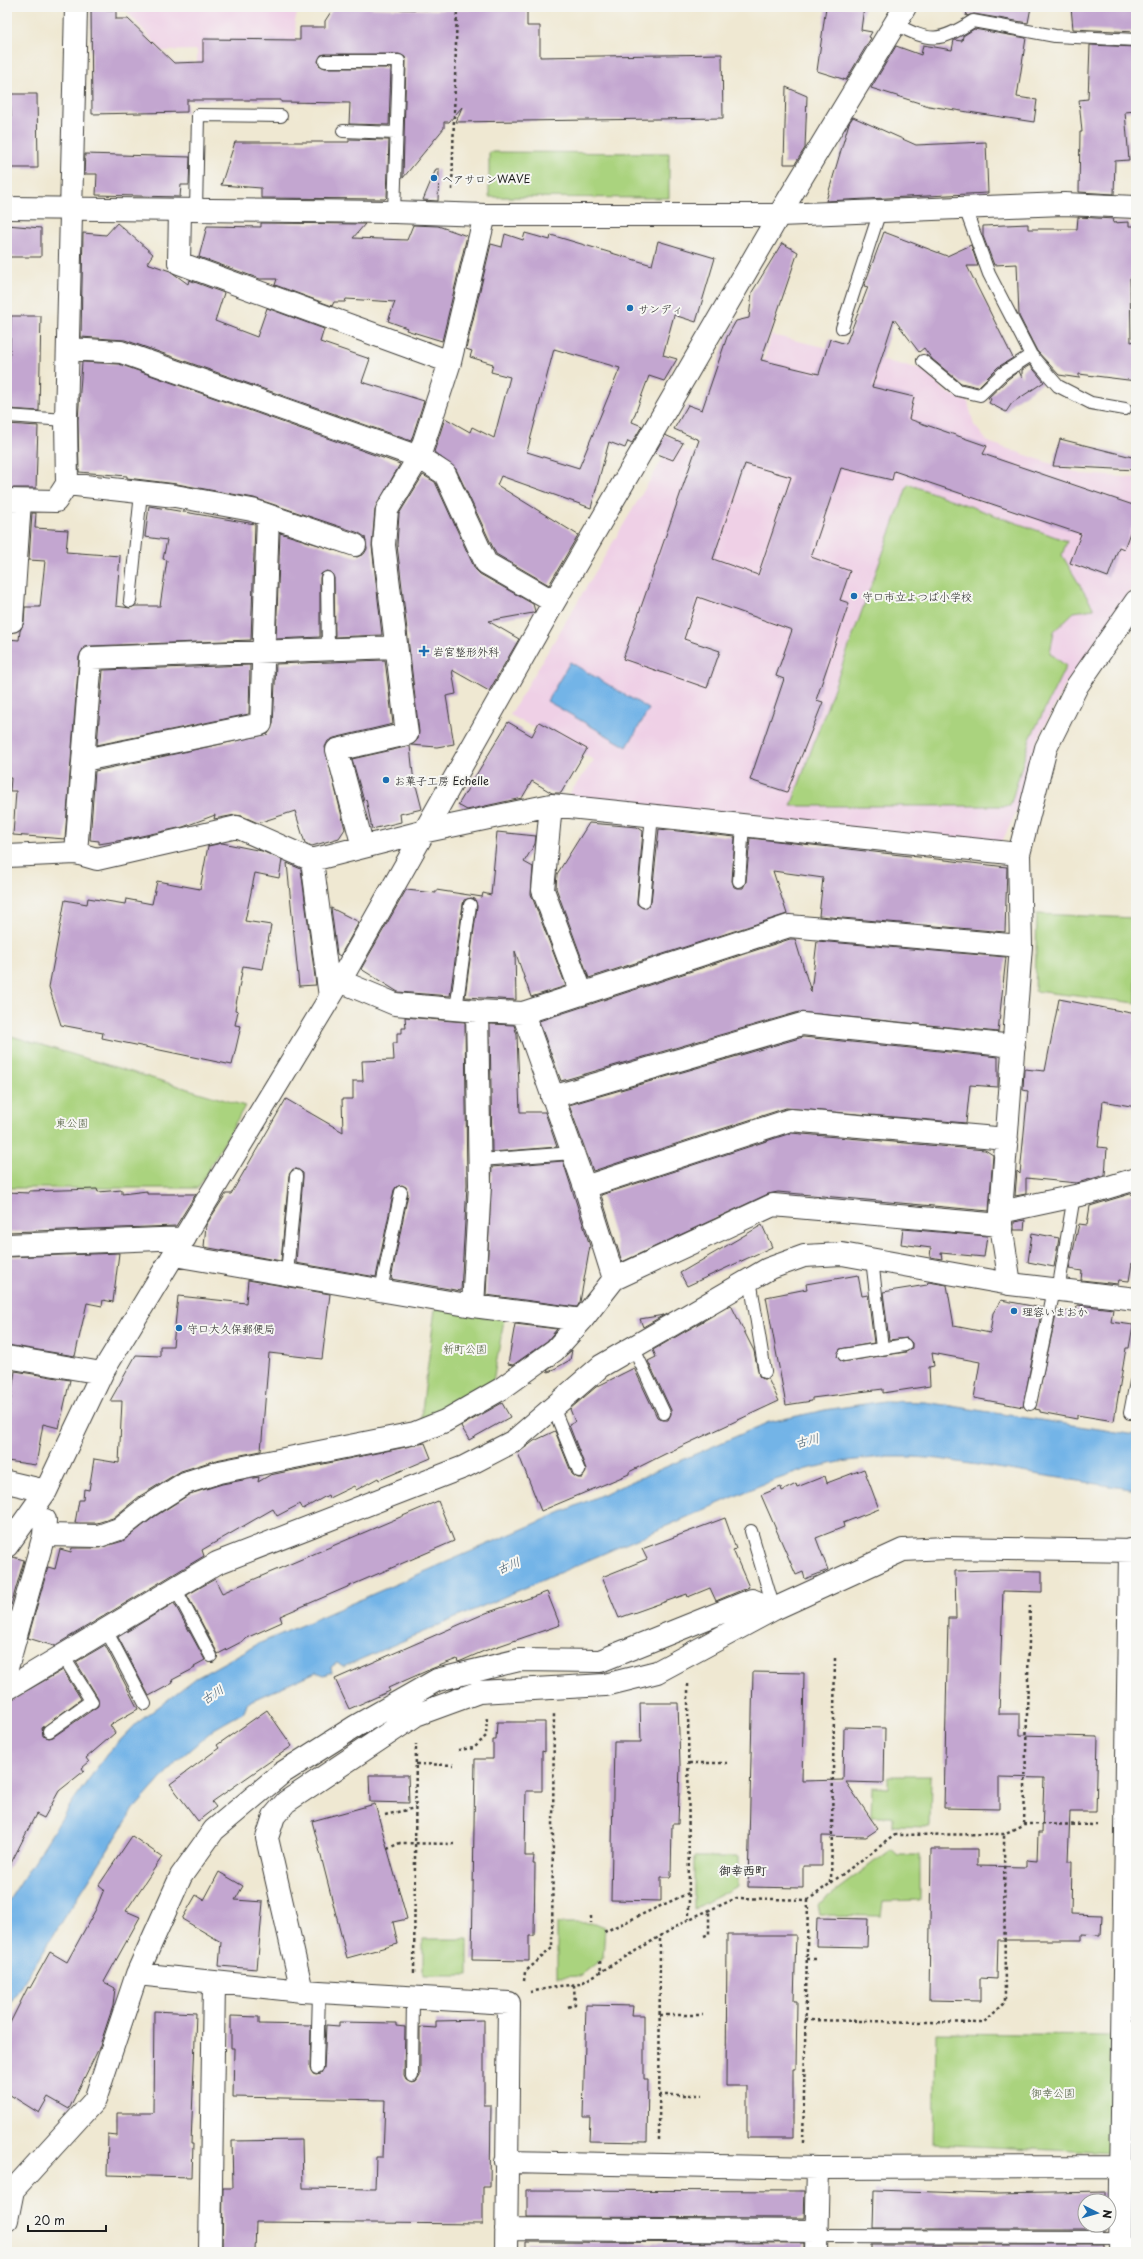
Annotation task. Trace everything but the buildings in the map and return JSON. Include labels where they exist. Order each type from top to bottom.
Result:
[{"type":"street","points":[[7,621],[12,621],[14,501],[56,501],[67,484],[66,420],[69,349],[76,7]]},
{"type":"street","points":[[7,1546],[46,1491],[102,1373],[335,989],[422,832],[554,602],[779,215],[900,15]]},
{"type":"street","points":[[7,208],[394,212],[485,216],[779,215],[1064,204],[1136,207]]},
{"type":"street","points":[[188,210],[179,263],[450,362]]},
{"type":"street","points":[[363,848],[337,750],[407,734],[395,647],[384,545],[387,510],[419,458],[450,362],[485,216]]},
{"type":"street","points":[[69,349],[121,352],[419,458],[445,474],[486,564],[554,602]]},
{"type":"street","points":[[67,484],[141,493],[252,510],[355,545]]},
{"type":"street","points":[[84,760],[261,724],[268,516]]},
{"type":"street","points":[[1010,1284],[1001,1219],[1021,946],[1019,854],[1046,748],[1077,686],[1136,601]]},
{"type":"street","points":[[76,853],[91,658],[263,653],[395,647]]},
{"type":"street","points":[[7,856],[76,853],[97,858],[237,827],[312,860],[422,832],[552,804],[1019,854]]},
{"type":"street","points":[[552,804],[543,890],[582,994]]},
{"type":"street","points":[[312,860],[335,989]]},
{"type":"street","points":[[335,989],[395,1004],[477,1012],[523,1013],[789,926],[1021,946]]},
{"type":"street","points":[[473,1306],[480,1160],[477,1012]]},
{"type":"street","points":[[523,1013],[585,1187],[614,1279]]},
{"type":"street","points":[[552,1097],[802,1024],[1014,1046]]},
{"type":"street","points":[[585,1187],[790,1120],[1007,1139]]},
{"type":"street","points":[[44,1535],[99,1536],[119,1529],[147,1506],[185,1483],[219,1472],[415,1433],[445,1420],[501,1389],[555,1350],[582,1320],[614,1279],[773,1205],[1001,1219],[1074,1196],[1136,1179]]},
{"type":"street","points":[[7,1245],[179,1247],[286,1274],[473,1306],[582,1320]]},
{"type":"street","points":[[7,1689],[217,1563],[464,1467],[514,1441],[601,1366],[768,1269],[804,1256],[842,1254],[1010,1284],[1136,1299]]},
{"type":"street","points":[[7,1357],[102,1373]]},
{"type":"street","points":[[7,1482],[46,1491]]},
{"type":"street","points":[[7,1668],[14,1615],[44,1535],[46,1491]]},
{"type":"street","points":[[310,1991],[268,1838],[274,1816],[286,1802],[416,1715],[479,1692],[605,1685],[657,1672],[774,1609],[903,1550],[946,1548],[1133,1551],[1131,1842],[1120,2244]]},
{"type":"street","points":[[7,2220],[10,2188],[95,2100],[137,1974],[181,1876],[214,1830],[282,1773],[356,1726],[437,1680],[519,1660],[600,1661],[752,1600],[774,1609]]},
{"type":"street","points":[[137,1974],[310,1991],[509,2003],[506,2252]]},
{"type":"street","points":[[210,2252],[214,1982]]},
{"type":"street","points":[[506,2162],[818,2168],[1121,2167]]},
{"type":"street","points":[[506,2229],[817,2240],[818,2168]]},
{"type":"lane","points":[[900,15],[914,34],[932,38],[951,35],[973,21],[1055,36],[1136,40]]},
{"type":"lane","points":[[325,61],[399,61],[394,212]]},
{"type":"lane","points":[[188,210],[198,114],[281,116]]},
{"type":"lane","points":[[343,131],[396,132]]},
{"type":"lane","points":[[965,208],[989,274],[1031,355],[1058,386],[1091,403],[1125,409]]},
{"type":"lane","points":[[842,328],[880,211]]},
{"type":"lane","points":[[923,361],[958,390],[980,395],[1003,373],[1031,355]]},
{"type":"lane","points":[[7,416],[66,420]]},
{"type":"lane","points":[[130,601],[141,493]]},
{"type":"lane","points":[[327,578],[328,650]]},
{"type":"lane","points":[[644,901],[652,815]]},
{"type":"lane","points":[[739,881],[743,825]]},
{"type":"lane","points":[[456,1010],[470,905]]},
{"type":"lane","points":[[480,1160],[572,1153]]},
{"type":"lane","points":[[286,1274],[296,1176]]},
{"type":"lane","points":[[381,1290],[401,1192]]},
{"type":"lane","points":[[1030,1404],[1056,1290],[1074,1196]]},
{"type":"lane","points":[[872,1259],[882,1348]]},
{"type":"lane","points":[[750,1279],[765,1372]]},
{"type":"lane","points":[[844,1355],[905,1345]]},
{"type":"lane","points":[[633,1347],[664,1413]]},
{"type":"lane","points":[[1130,1413],[1136,1382]]},
{"type":"lane","points":[[553,1407],[579,1471]]},
{"type":"lane","points":[[751,1531],[774,1609]]},
{"type":"lane","points":[[175,1588],[211,1656]]},
{"type":"lane","points":[[106,1630],[145,1704]]},
{"type":"lane","points":[[49,1731],[91,1702],[63,1656]]},
{"type":"lane","points":[[310,1991],[317,2068]]},
{"type":"lane","points":[[412,2076],[413,1997]]},
{"type":"lane","points":[[817,2240],[1120,2244]]},
{"type":"path","points":[[451,214],[457,7]]},
{"type":"path","points":[[1024,1824],[1030,1604]]},
{"type":"path","points":[[688,1655],[689,1919]]},
{"type":"path","points":[[831,1883],[835,1658]]},
{"type":"path","points":[[524,1981],[525,1972],[552,1948],[555,1688]]},
{"type":"path","points":[[458,1750],[474,1748],[486,1736],[487,1692]]},
{"type":"path","points":[[413,1997],[416,1715]]},
{"type":"path","points":[[689,1763],[727,1763]]},
{"type":"path","points":[[416,1764],[454,1765]]},
{"type":"path","points":[[385,1815],[415,1808]]},
{"type":"path","points":[[530,1992],[580,1984],[689,1919],[737,1898],[808,1900],[895,1834],[1004,1834],[1024,1824],[1102,1826]]},
{"type":"path","points":[[806,2020],[983,2023],[1005,2003],[1004,1834]]},
{"type":"path","points":[[387,1849],[400,1843],[454,1844]]},
{"type":"path","points":[[604,1932],[689,1893]]},
{"type":"path","points":[[803,2144],[808,1900]]},
{"type":"path","points":[[704,1936],[709,1934],[709,1910]]},
{"type":"path","points":[[591,1916],[591,1923]]},
{"type":"path","points":[[659,2143],[660,1936]]},
{"type":"path","points":[[807,1959],[819,1959]]},
{"type":"path","points":[[600,1961],[601,1972]]},
{"type":"path","points":[[568,2007],[574,2004],[574,1984]]},
{"type":"path","points":[[660,2015],[703,2015]]},
{"type":"path","points":[[659,2095],[702,2095]]},
{"type":"shaded area","points":[[123,7],[299,7],[295,21],[298,65],[197,63],[197,50],[162,51]]},
{"type":"shaded area","name":"守口市立よつば小学校","points":[[771,335],[921,369],[946,392],[968,402],[974,425],[988,442],[1081,474],[1136,478],[1136,580],[1117,612],[1065,685],[1036,743],[1017,810],[999,848],[566,798],[594,760],[510,715],[671,445],[735,470]]},
{"type":"green space","points":[[489,152],[669,153],[669,198],[489,197]]},
{"type":"green space","points":[[908,484],[1067,541],[1062,555],[1094,609],[1074,612],[1054,631],[1050,653],[1066,666],[1030,739],[1010,806],[791,806]]},
{"type":"green space","points":[[1037,914],[1136,918],[1136,1003],[1035,991]]},
{"type":"green space","name":"東公園","points":[[8,1035],[245,1106],[198,1188],[7,1188]]},
{"type":"green space","name":"新町公園","points":[[435,1309],[504,1320],[492,1387],[420,1426]]},
{"type":"green space","points":[[888,1776],[931,1776],[930,1827],[893,1826],[893,1817],[871,1817],[872,1787],[888,1788]]},
{"type":"green space","points":[[891,1849],[898,1855],[920,1855],[920,1900],[883,1901],[881,1916],[819,1915],[817,1905]]},
{"type":"green space","points":[[694,1857],[738,1857],[738,1886],[694,1909]]},
{"type":"green space","points":[[557,1923],[595,1923],[605,1927],[603,1958],[580,1976],[557,1977]]},
{"type":"green space","points":[[423,1939],[468,1939],[468,1975],[423,1975]]},
{"type":"green space","name":"御幸公園","points":[[936,2033],[1111,2035],[1112,2153],[934,2144]]},
{"type":"water","points":[[570,662],[649,709],[627,747],[547,701]]},
{"type":"water","name":"古川","points":[[884,1401],[925,1402],[1136,1435],[1136,1490],[939,1459],[914,1457],[881,1457],[840,1462],[807,1469],[761,1485],[343,1667],[337,1663],[331,1667],[332,1672],[324,1675],[316,1672],[248,1702],[244,1712],[214,1729],[177,1761],[134,1809],[7,2008],[7,1903],[73,1801],[107,1754],[136,1724],[196,1678],[258,1644],[769,1422],[825,1410]]},
{"type":"place","name":"ヘアサロンWAVE","points":[[434,178]]},
{"type":"place","name":"サンディ","points":[[630,308]]},
{"type":"place","name":"守口市立よつば小学校","points":[[854,596]]},
{"type":"place","name":"岩宮整形外科","points":[[424,651]]},
{"type":"place","name":"お菓子工房 Echelle","points":[[386,780]]},
{"type":"place","name":"理容いまおか","points":[[1014,1311]]},
{"type":"place","name":"守口大久保郵便局","points":[[179,1328]]},
{"type":"district","name":"御幸西町","points":[[743,1870]]}]
